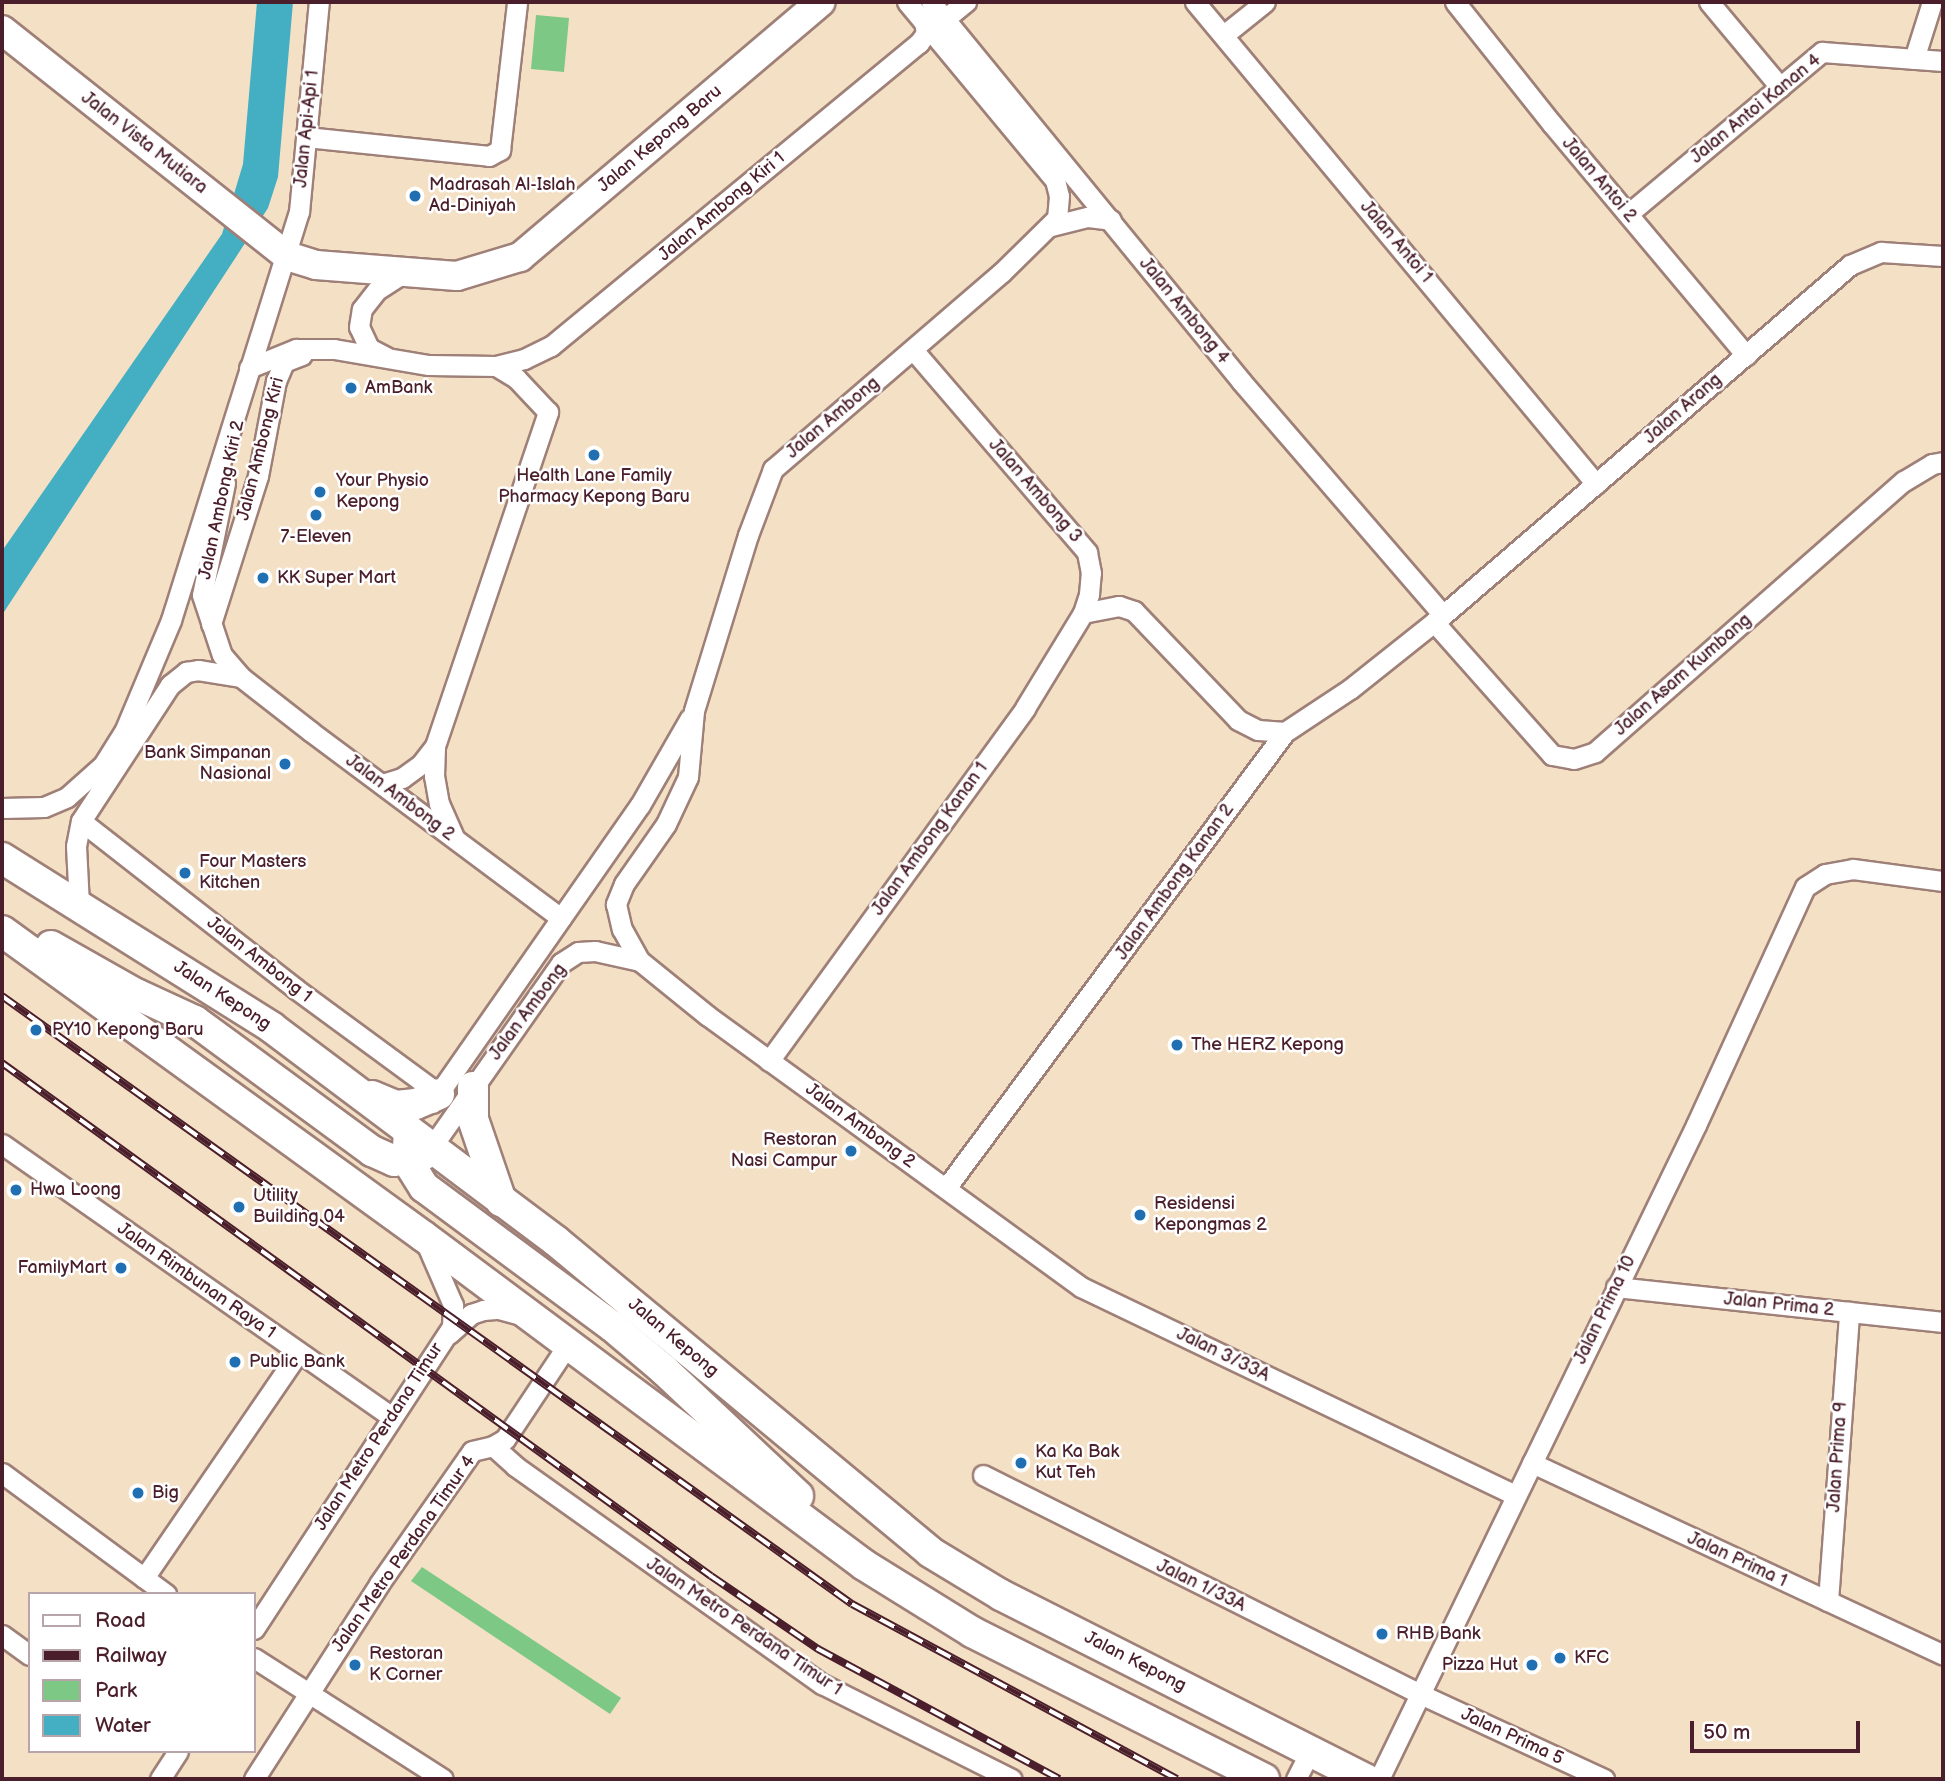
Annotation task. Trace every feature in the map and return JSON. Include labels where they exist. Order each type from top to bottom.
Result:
[{"type":"main road","name":"Jalan Kepong","points":[[2,858],[271,1027],[349,1087],[416,1147],[501,1202],[565,1249],[930,1552],[1000,1595],[1324,1764],[1366,1779]]},
{"type":"main road","points":[[2,919],[136,994],[195,1021],[372,1151],[394,1161],[416,1147],[424,1187],[612,1326],[664,1370],[792,1489],[864,1564]]},
{"type":"main road","points":[[2,931],[423,1236],[864,1564],[972,1632],[1264,1779]]},
{"type":"main road","points":[[349,1087],[396,1106],[416,1104],[439,1094]]},
{"type":"main road","points":[[473,1087],[472,1119],[501,1202]]},
{"type":"main road","points":[[1155,1724],[1222,1777]]},
{"type":"street","name":"Jalan Api-Api 1","points":[[287,256],[299,212],[319,2]]},
{"type":"street","points":[[306,137],[489,156],[500,150],[517,2]]},
{"type":"street","name":"Jalan Kepong Baru","points":[[287,256],[316,265],[457,276],[520,257],[821,2]]},
{"type":"street","points":[[906,2],[1055,180],[1059,196],[1057,218],[1051,226]]},
{"type":"street","name":"Jalan Ambong 4","points":[[931,2],[1439,619]]},
{"type":"street","points":[[946,18],[966,2]]},
{"type":"street","name":"Jalan Antoi 1","points":[[1195,2],[1225,34],[1596,484]]},
{"type":"street","points":[[1225,34],[1265,2]]},
{"type":"street","name":"Jalan Antoi 2","points":[[1455,2],[1552,124],[1746,355]]},
{"type":"street","points":[[1709,2],[1780,87]]},
{"type":"street","points":[[1914,59],[1931,2]]},
{"type":"street","name":"Jalan Ambong Kiri 1","points":[[249,368],[296,349],[334,349],[429,365],[496,366],[524,359],[551,346],[575,329],[919,43],[926,33],[924,22]]},
{"type":"street","name":"Jalan Vista Mutiara","points":[[2,30],[287,256]]},
{"type":"street","name":"Jalan Antoi Kanan 4","points":[[1628,214],[1822,52],[1943,61]]},
{"type":"street","points":[[1051,226],[1088,217],[1111,220]]},
{"type":"street","name":"Jalan Ambong","points":[[640,961],[622,929],[616,904],[624,884],[666,824],[688,777],[694,711],[748,535],[773,469],[913,350],[1051,226]]},
{"type":"street","name":"Jalan Arang","points":[[1439,619],[1850,265],[1881,252],[1943,256]]},
{"type":"street","name":"Jalan Ambong Kiri 2","points":[[2,808],[44,807],[67,797],[103,765],[124,732],[172,620],[249,368],[287,256]]},
{"type":"street","points":[[390,359],[369,348],[359,327],[362,309],[377,290],[406,271]]},
{"type":"street","name":"Jalan Ambong Kiri","points":[[211,625],[258,476],[276,381],[285,362],[334,349]]},
{"type":"street","name":"Jalan Ambong 3","points":[[913,350],[1087,552],[1091,573],[1083,613]]},
{"type":"street","points":[[454,838],[439,804],[434,776],[435,746],[548,412],[516,378],[496,366]]},
{"type":"street","name":"Jalan Ambong Kiri 2","points":[[241,677],[222,655],[202,595],[249,368]]},
{"type":"street","name":"Jalan Asam Kumbang","points":[[1439,619],[1552,755],[1574,759],[1595,752],[1904,481],[1932,464],[1943,462]]},
{"type":"street","points":[[1083,613],[1119,606],[1134,611],[1238,720],[1258,730],[1285,732]]},
{"type":"street","name":"Jalan Ambong Kanan 1","points":[[769,1061],[1025,708],[1083,613]]},
{"type":"street","name":"Jalan Ambong Kanan 2","points":[[946,1188],[1285,732],[1350,689],[1439,619]]},
{"type":"street","points":[[79,905],[76,846],[81,821],[170,685],[186,672],[198,670],[241,677]]},
{"type":"street","name":"Jalan Ambong 2","points":[[241,677],[561,918]]},
{"type":"street","name":"Jalan Ambong","points":[[416,1147],[439,1094],[639,805],[694,711]]},
{"type":"street","points":[[382,784],[402,778],[421,764],[435,746]]},
{"type":"street","name":"Jalan Ambong 1","points":[[81,821],[296,989],[439,1094]]},
{"type":"street","name":"Jalan Prima 10","points":[[1379,1779],[1696,1125],[1805,887],[1825,874],[1853,869],[1943,881]]},
{"type":"street","name":"Jalan Ambong","points":[[416,1147],[473,1087],[561,963],[578,951],[595,951],[640,961]]},
{"type":"street","name":"Jalan Ambong 2","points":[[640,961],[769,1061],[946,1188]]},
{"type":"street","name":"Jalan Rimbunan Raya 1","points":[[2,1144],[391,1416]]},
{"type":"street","name":"Jalan 3/33A","points":[[946,1188],[1081,1287],[1516,1495]]},
{"type":"street","name":"Jalan Metro Perdana Timur","points":[[256,1626],[452,1326],[453,1305],[423,1236]]},
{"type":"street","name":"Jalan Prima 2","points":[[1616,1287],[1943,1322]]},
{"type":"street","points":[[439,1346],[461,1321],[484,1310],[499,1309],[538,1322]]},
{"type":"street","name":"Jalan Prima 9","points":[[1828,1601],[1849,1312]]},
{"type":"street","name":"Jalan Metro Perdana Timur 4","points":[[254,1779],[379,1584],[472,1451],[493,1447],[505,1439],[568,1344]]},
{"type":"street","points":[[144,1578],[298,1353]]},
{"type":"street","name":"Jalan Metro Perdana Timur 1","points":[[493,1447],[515,1466],[822,1684],[1012,1779]]},
{"type":"street","name":"Jalan Prima 1","points":[[1532,1463],[1943,1655]]},
{"type":"street","points":[[2,1473],[163,1592]]},
{"type":"street","name":"Jalan 1/33A","points":[[983,1475],[1420,1694]]},
{"type":"street","points":[[2,1635],[28,1654]]},
{"type":"street","points":[[256,1659],[443,1779]]},
{"type":"street","name":"Jalan Prima 5","points":[[1420,1694],[1604,1779]]},
{"type":"street","points":[[160,1779],[177,1753]]},
{"type":"street","points":[[1296,1779],[1324,1764]]},
{"type":"green space","points":[[536,15],[569,18],[564,72],[531,69]]},
{"type":"green space","points":[[422,1567],[621,1698],[610,1714],[411,1581]]},
{"type":"water","points":[[257,2],[293,2],[278,177],[268,208],[2,615],[2,551],[222,234],[243,164]]},
{"type":"railway","points":[[2,996],[852,1604],[1177,1779]]},
{"type":"railway","points":[[2,1063],[711,1576],[818,1649],[1059,1779]]},
{"type":"place","name":"Madrasah Al-Islah Ad-Diniyah","points":[[415,196]]},
{"type":"place","name":"AmBank","points":[[351,388]]},
{"type":"place","name":"Health Lane Family Pharmacy Kepong Baru","points":[[594,455]]},
{"type":"place","name":"Your Physio Kepong","points":[[320,492]]},
{"type":"place","name":"7-Eleven","points":[[316,515]]},
{"type":"place","name":"KK Super Mart","points":[[263,578]]},
{"type":"place","name":"Bank Simpanan Nasional","points":[[285,764]]},
{"type":"place","name":"Four Masters Kitchen","points":[[185,873]]},
{"type":"place","name":"PY10 Kepong Baru","points":[[36,1030]]},
{"type":"place","name":"The HERZ Kepong","points":[[1177,1045]]},
{"type":"place","name":"Restoran Nasi Campur","points":[[851,1151]]},
{"type":"place","name":"Hwa Loong","points":[[16,1190]]},
{"type":"place","name":"Utility Building 04","points":[[239,1207]]},
{"type":"place","name":"Residensi Kepongmas 2","points":[[1140,1215]]},
{"type":"place","name":"FamilyMart","points":[[121,1268]]},
{"type":"place","name":"Public Bank","points":[[235,1362]]},
{"type":"place","name":"Ka Ka Bak Kut Teh","points":[[1021,1463]]},
{"type":"place","name":"Big","points":[[138,1493]]},
{"type":"place","name":"RHB Bank","points":[[1382,1634]]},
{"type":"place","name":"KFC","points":[[1560,1658]]},
{"type":"place","name":"Restoran K Corner","points":[[355,1665]]},
{"type":"place","name":"Pizza Hut","points":[[1532,1665]]}]
